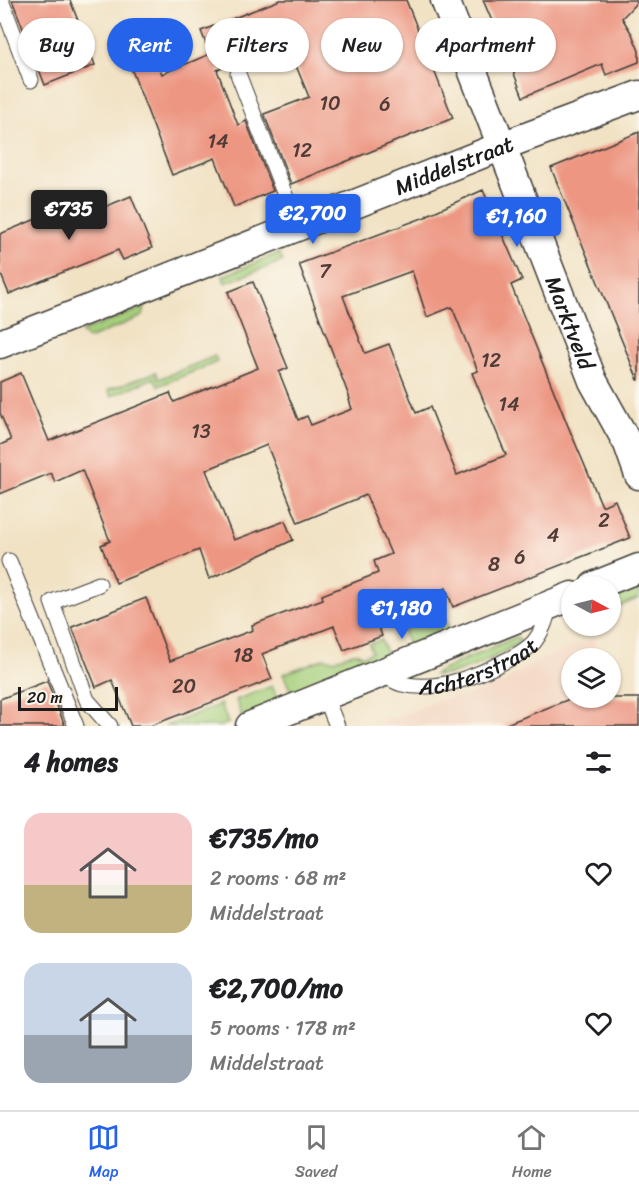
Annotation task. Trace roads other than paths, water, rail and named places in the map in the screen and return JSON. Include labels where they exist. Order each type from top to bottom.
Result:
[{"type":"street","name":"Marktveld","points":[[445,0],[593,381],[628,444],[639,476]]},
{"type":"street","name":"Middelstraat","points":[[0,344],[502,146],[639,95]]},
{"type":"street","points":[[619,576],[639,568]]},
{"type":"street","name":"Achterstraat","points":[[250,726],[561,600]]},
{"type":"lane","points":[[1,0],[31,80]]},
{"type":"lane","points":[[238,74],[297,226]]},
{"type":"lane","points":[[9,561],[76,726]]},
{"type":"lane","points":[[99,584],[52,602],[87,700],[110,726]]},
{"type":"lane","points":[[325,696],[337,726]]}]
